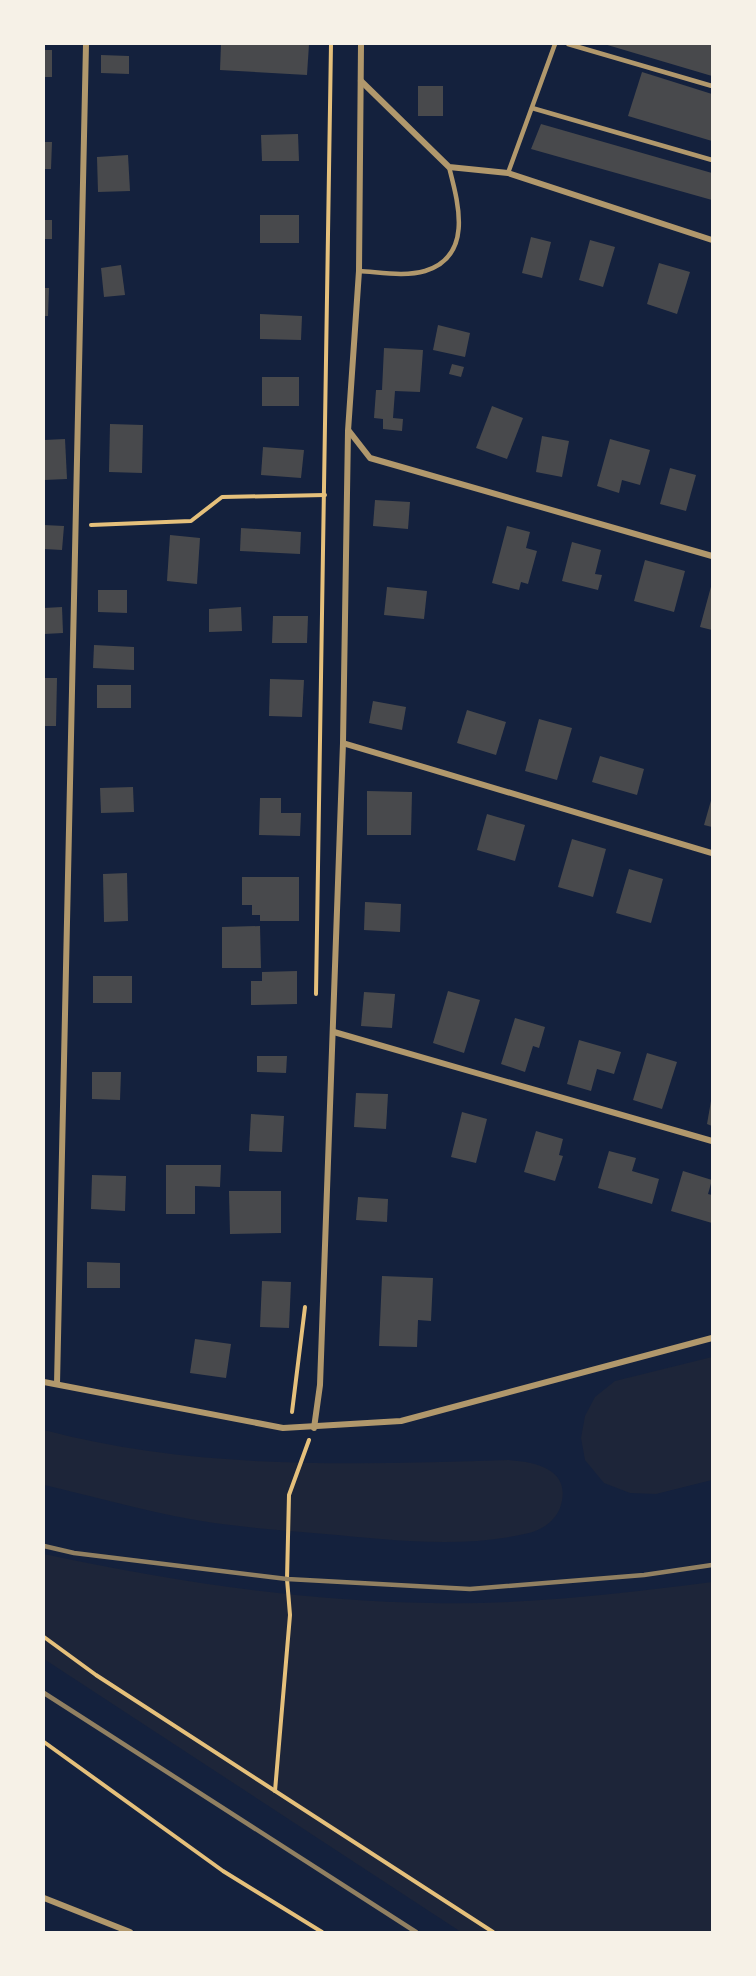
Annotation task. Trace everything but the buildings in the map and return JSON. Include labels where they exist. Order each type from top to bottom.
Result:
[{"type":"street","points":[[57,1384],[86,44]]},
{"type":"street","points":[[314,1428],[320,1385],[344,743],[348,430],[359,271],[361,44]]},
{"type":"street","points":[[361,81],[449,166],[508,173],[712,240]]},
{"type":"street","points":[[348,430],[370,458],[712,556]]},
{"type":"street","points":[[344,743],[712,854]]},
{"type":"street","points":[[334,1032],[712,1141]]},
{"type":"street","points":[[44,1382],[283,1428],[314,1428],[401,1421],[712,1338]]},
{"type":"street","points":[[44,1898],[130,1932]]},
{"type":"lane","points":[[508,173],[555,44]]},
{"type":"lane","points":[[568,44],[712,86]]},
{"type":"lane","points":[[532,108],[712,160]]},
{"type":"lane","points":[[359,271],[425,271],[446,259],[460,234],[458,203],[449,166]]},
{"type":"path","points":[[315,1005],[331,44]]},
{"type":"path","points":[[76,525],[191,521],[222,497],[325,495]]},
{"type":"path","points":[[283,1428],[295,1407],[305,1305]]},
{"type":"path","points":[[275,1791],[290,1615],[287,1580],[289,1496],[314,1428]]},
{"type":"path","points":[[44,1637],[96,1675],[493,1932]]},
{"type":"path","points":[[44,1742],[223,1871],[322,1932]]},
{"type":"shaded area","points":[[712,1357],[712,1480],[656,1494],[630,1493],[604,1483],[585,1460],[581,1438],[585,1416],[595,1397],[615,1381]]},
{"type":"shaded area","points":[[44,1430],[101,1443],[158,1452],[274,1462],[519,1461],[550,1470],[557,1477],[563,1495],[558,1513],[539,1530],[479,1541],[402,1541],[223,1524],[153,1511],[44,1485]]},
{"type":"shaded area","points":[[44,1554],[139,1573],[236,1588],[382,1601],[466,1603],[537,1600],[712,1582],[712,1932],[461,1932],[44,1659]]},
{"type":"railway","points":[[44,1546],[74,1553],[287,1579],[470,1589],[644,1575],[712,1565]]},
{"type":"railway","points":[[44,1693],[416,1932]]}]
